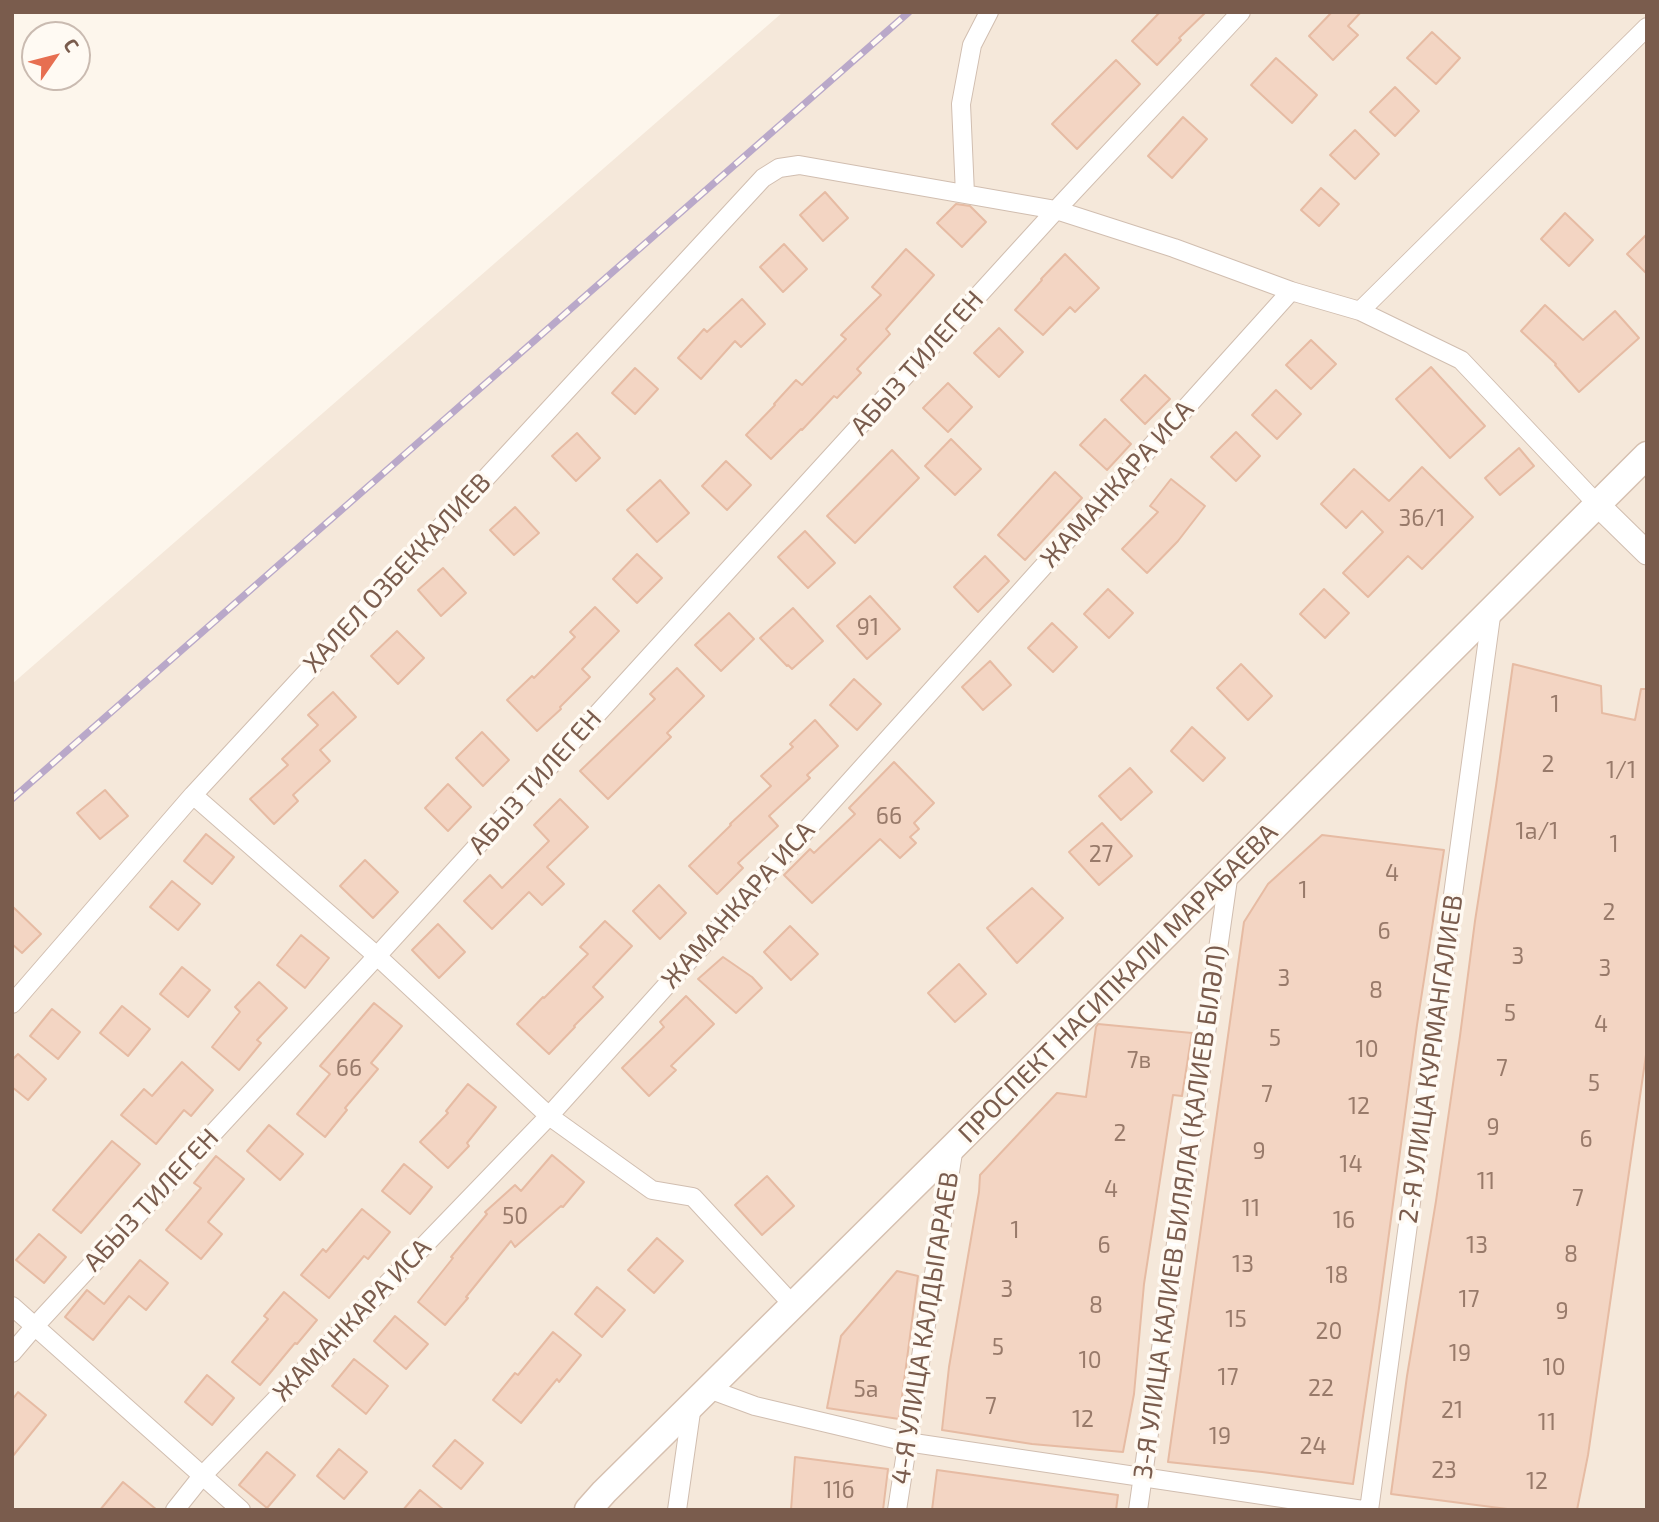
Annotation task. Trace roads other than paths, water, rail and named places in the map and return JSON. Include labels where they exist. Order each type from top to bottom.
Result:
[{"type":"main road","name":"ПРОСПЕКТ НАСИПКАЛИ МАРАБАЕВА","points":[[588,1510],[1647,455]]},
{"type":"street","points":[[989,12],[972,45],[961,104],[965,194],[1056,210],[1174,248],[1291,291],[1360,311],[1461,360],[1647,553]]},
{"type":"street","name":"АБЫЗ ТИЛЕГЕН","points":[[12,1353],[1056,210],[1241,12]]},
{"type":"street","points":[[1360,311],[1647,27]]},
{"type":"street","name":"ХАЛЕЛ ОЗБЕККАЛИЕВ","points":[[12,1004],[193,795],[763,178],[779,167],[799,165],[965,194]]},
{"type":"street","name":"ЖАМАНКАРА ИСА","points":[[175,1510],[202,1476],[549,1116],[1291,291]]},
{"type":"street","name":"2-Я УЛИЦА КУРМАНГАЛИЕВ","points":[[1369,1510],[1492,608]]},
{"type":"street","points":[[193,795],[377,956],[549,1116],[652,1189],[693,1197],[793,1306]]},
{"type":"street","name":"3-Я УЛИЦА КАЛИЕВ БИЛЯЛА (ҚАЛИЕВ БІЛӘЛ)","points":[[1138,1510],[1229,872]]},
{"type":"street","name":"4-Я УЛИЦА КАЛДЫГАРАЕВ","points":[[897,1510],[954,1146]]},
{"type":"street","points":[[12,1306],[241,1510]]},
{"type":"street","points":[[677,1510],[700,1397],[755,1406],[907,1442],[1363,1510]]},
{"type":"railway","points":[[12,799],[909,12]]}]
